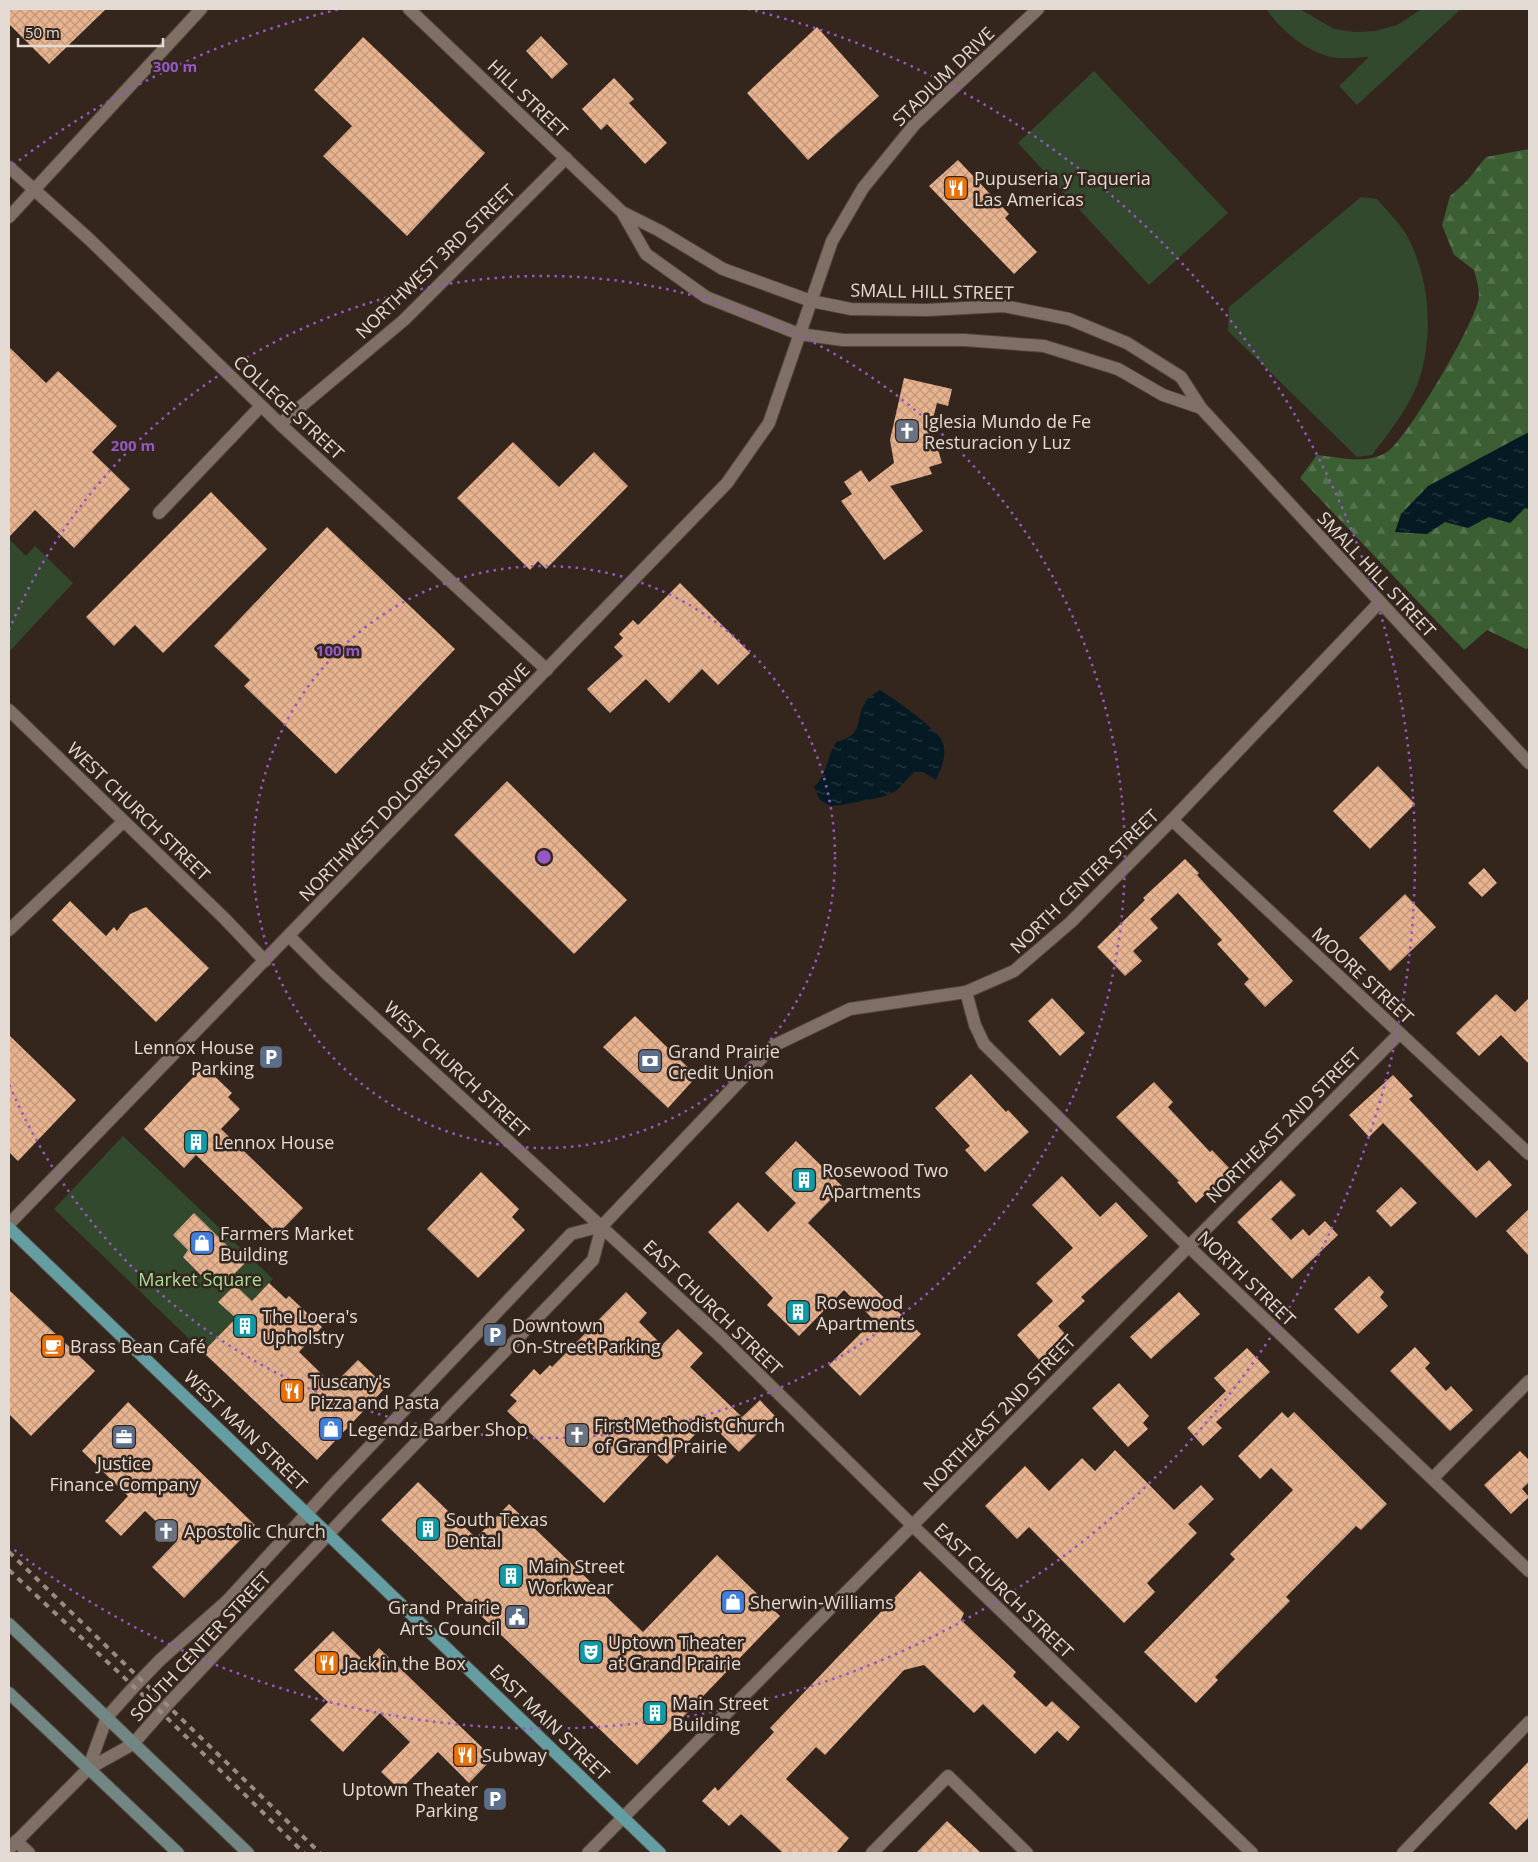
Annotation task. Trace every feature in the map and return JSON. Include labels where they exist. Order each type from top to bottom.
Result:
[{"type":"main road","name":"WEST MAIN STREET","points":[[9,1228],[307,1513]]},
{"type":"main road","name":"EAST MAIN STREET","points":[[307,1513],[660,1853]]},
{"type":"main road","points":[[9,1624],[248,1853]]},
{"type":"main road","points":[[9,1693],[178,1853]]},
{"type":"street","points":[[9,216],[201,9]]},
{"type":"street","name":"HILL STREET","points":[[409,9],[622,212],[646,254],[706,297],[799,334]]},
{"type":"street","name":"STADIUM DRIVE","points":[[799,334],[832,241],[863,188],[915,124],[1038,9]]},
{"type":"street","name":"NORTHWEST 3RD STREET","points":[[280,424],[404,320],[566,158]]},
{"type":"street","name":"COLLEGE STREET","points":[[9,167],[89,239],[280,424],[547,670]]},
{"type":"street","name":"HILL STREET","points":[[622,212],[660,231],[723,269],[811,302]]},
{"type":"street","name":"SMALL HILL STREET","points":[[811,302],[851,309],[927,310],[1004,306],[1069,319],[1127,343],[1181,377],[1200,408],[1529,763]]},
{"type":"street","name":"SMALL HILL STREET","points":[[799,334],[843,340],[964,340],[1044,346],[1118,369],[1163,395],[1200,408]]},
{"type":"street","name":"NORTHWEST DOLORES HUERTA DRIVE","points":[[9,1224],[727,483],[768,423],[799,334]]},
{"type":"street","points":[[159,513],[261,406]]},
{"type":"street","name":"NORTH CENTER STREET","points":[[329,1534],[593,1260],[602,1226],[773,1046],[850,1009],[966,992],[1014,971],[1071,922],[1172,820],[1380,603]]},
{"type":"street","name":"WEST CHURCH STREET","points":[[9,710],[265,960]]},
{"type":"street","name":"MOORE STREET","points":[[1172,820],[1529,1154]]},
{"type":"street","points":[[11,925],[123,822]]},
{"type":"street","name":"WEST CHURCH STREET","points":[[290,936],[327,974],[602,1226]]},
{"type":"street","name":"NORTH STREET","points":[[966,992],[975,1025],[984,1044],[1188,1245],[1529,1571]]},
{"type":"street","name":"NORTHEAST 2ND STREET","points":[[588,1853],[1400,1033]]},
{"type":"street","points":[[307,1513],[571,1234],[602,1226]]},
{"type":"street","name":"EAST CHURCH STREET","points":[[602,1226],[721,1337],[912,1526],[1252,1853]]},
{"type":"street","points":[[1433,1478],[1529,1381]]},
{"type":"street","name":"SOUTH CENTER STREET","points":[[88,1769],[107,1717],[160,1660],[227,1601],[307,1513]]},
{"type":"street","name":"SOUTH CENTER STREET","points":[[13,1845],[88,1769],[134,1744],[164,1708],[329,1534]]},
{"type":"street","points":[[1403,1853],[1529,1722]]},
{"type":"street","points":[[872,1853],[948,1776],[1027,1853]]},
{"type":"street","points":[[13,1845],[29,1853]]},
{"type":"green space","points":[[1266,9],[1300,9],[1334,29],[1355,32],[1375,31],[1397,25],[1422,9],[1461,9],[1357,105],[1339,86],[1369,57],[1338,58],[1317,52],[1297,41],[1280,26]]},
{"type":"green space","points":[[1094,71],[1228,213],[1149,285],[1018,143]]},
{"type":"green space","points":[[1529,149],[1529,648],[1526,649],[1487,630],[1464,650],[1300,478],[1317,455],[1352,459],[1379,456],[1387,452],[1396,443],[1409,426],[1455,352],[1476,308],[1479,296],[1474,270],[1454,255],[1442,225],[1450,196],[1466,182],[1486,157]]},
{"type":"green space","points":[[1361,197],[1377,199],[1406,234],[1414,251],[1425,287],[1428,325],[1424,362],[1419,380],[1410,400],[1372,455],[1357,457],[1228,331],[1229,307]]},
{"type":"green space","points":[[9,539],[26,556],[35,546],[73,583],[9,652]]},
{"type":"green space","name":"Market Square","points":[[123,1136],[273,1279],[203,1352],[54,1209]]},
{"type":"water","points":[[1529,432],[1529,509],[1525,508],[1510,523],[1489,517],[1468,528],[1445,522],[1427,534],[1395,532],[1401,514],[1428,486]]},
{"type":"water","points":[[880,690],[922,721],[941,739],[944,755],[936,780],[923,772],[914,772],[896,791],[882,797],[831,806],[820,800],[814,787],[822,776],[836,742],[845,739],[855,731],[866,701]]},
{"type":"building","points":[[9,9],[106,9],[49,64],[9,24]]},
{"type":"building","points":[[817,27],[879,96],[808,160],[747,93]]},
{"type":"building","points":[[541,36],[568,64],[552,79],[526,51]]},
{"type":"building","points":[[363,37],[485,153],[407,236],[323,156],[352,126],[314,90]]},
{"type":"building","points":[[614,78],[634,99],[629,103],[667,143],[645,164],[607,124],[601,130],[582,109]]},
{"type":"building","points":[[958,160],[1009,214],[1005,218],[1037,252],[1014,274],[929,186]]},
{"type":"building","points":[[9,347],[46,383],[58,371],[117,426],[92,452],[130,489],[74,548],[35,510],[9,537]]},
{"type":"building","points":[[904,378],[952,389],[948,406],[937,403],[931,426],[942,463],[929,467],[932,474],[890,486],[923,531],[884,560],[841,501],[852,494],[844,482],[861,470],[869,482],[894,463],[890,440]]},
{"type":"building","points":[[513,442],[559,487],[594,452],[628,486],[546,569],[538,561],[530,570],[457,498]]},
{"type":"building","points":[[211,492],[267,549],[163,653],[135,625],[114,646],[86,617]]},
{"type":"building","points":[[327,527],[455,649],[336,774],[244,686],[250,680],[214,646]]},
{"type":"building","points":[[680,583],[750,653],[718,685],[702,669],[669,703],[646,679],[610,713],[587,689],[623,656],[614,647],[623,638],[619,634],[633,620],[638,625]]},
{"type":"building","points":[[1378,766],[1415,804],[1370,849],[1333,811]]},
{"type":"building","points":[[507,781],[627,900],[574,954],[454,835]]},
{"type":"building","points":[[1185,859],[1199,873],[1197,875],[1293,981],[1265,1007],[1244,984],[1249,979],[1217,944],[1222,940],[1178,893],[1150,919],[1158,928],[1133,951],[1142,961],[1125,976],[1097,947],[1145,900],[1143,898]]},
{"type":"building","points":[[1484,868],[1497,883],[1482,897],[1468,883]]},
{"type":"building","points":[[1405,894],[1436,927],[1390,971],[1359,938]]},
{"type":"building","points":[[70,901],[106,936],[114,927],[117,931],[130,914],[146,907],[209,968],[156,1022],[52,920]]},
{"type":"building","points":[[1496,994],[1515,1012],[1529,998],[1529,1064],[1501,1035],[1479,1056],[1456,1033]]},
{"type":"building","points":[[1052,998],[1085,1033],[1060,1056],[1028,1021]]},
{"type":"building","name":"Grand Prairie Credit Union","points":[[635,1016],[697,1076],[668,1108],[603,1047]]},
{"type":"building","points":[[9,1035],[76,1100],[18,1161],[9,1152]]},
{"type":"building","name":"Lennox House","points":[[204,1066],[232,1093],[228,1097],[240,1109],[221,1129],[303,1208],[278,1234],[196,1155],[184,1168],[144,1129]]},
{"type":"building","points":[[971,1074],[1006,1112],[1008,1110],[1029,1132],[985,1172],[965,1150],[970,1146],[935,1108]]},
{"type":"building","points":[[1393,1075],[1413,1096],[1409,1099],[1477,1171],[1489,1160],[1512,1185],[1476,1218],[1383,1123],[1369,1137],[1349,1115]]},
{"type":"building","points":[[1154,1082],[1173,1102],[1168,1107],[1210,1152],[1212,1150],[1231,1170],[1196,1203],[1177,1182],[1179,1181],[1116,1117]]},
{"type":"building","points":[[796,1141],[843,1187],[808,1223],[921,1334],[860,1396],[829,1365],[874,1320],[844,1290],[799,1336],[767,1305],[773,1298],[708,1232],[738,1202],[768,1232],[796,1203],[765,1173]]},
{"type":"building","points":[[481,1172],[519,1209],[512,1217],[525,1230],[478,1278],[427,1229]]},
{"type":"building","points":[[1062,1176],[1100,1217],[1116,1202],[1148,1236],[1081,1297],[1085,1301],[1058,1326],[1067,1336],[1040,1361],[1017,1335],[1053,1301],[1036,1283],[1073,1248],[1032,1205]]},
{"type":"building","points":[[1281,1180],[1296,1195],[1271,1219],[1291,1240],[1303,1229],[1309,1236],[1325,1221],[1338,1235],[1292,1279],[1237,1222]]},
{"type":"building","points":[[1401,1187],[1417,1203],[1391,1227],[1376,1211]]},
{"type":"building","points":[[1529,1209],[1529,1256],[1506,1231]]},
{"type":"building","name":"Farmers Market Building","points":[[194,1213],[245,1263],[223,1285],[207,1269],[201,1275],[183,1257],[188,1250],[173,1235]]},
{"type":"building","points":[[1369,1276],[1384,1292],[1380,1297],[1388,1306],[1358,1334],[1334,1309]]},
{"type":"building","points":[[269,1283],[286,1299],[289,1296],[322,1327],[299,1352],[333,1385],[358,1360],[386,1387],[317,1460],[203,1352],[236,1318],[218,1302],[235,1285],[252,1301]]},
{"type":"building","points":[[9,1290],[95,1371],[31,1436],[9,1414]]},
{"type":"building","points":[[626,1292],[647,1313],[639,1322],[662,1345],[678,1329],[703,1353],[690,1367],[742,1417],[760,1400],[775,1416],[739,1452],[708,1421],[667,1464],[653,1451],[604,1503],[507,1411],[517,1401],[510,1395],[534,1369],[540,1375],[550,1365],[552,1367]]},
{"type":"building","points":[[1179,1292],[1200,1314],[1151,1359],[1130,1337]]},
{"type":"building","points":[[1415,1347],[1430,1363],[1425,1368],[1446,1391],[1451,1386],[1473,1410],[1450,1431],[1390,1371]]},
{"type":"building","points":[[1247,1348],[1270,1372],[1216,1422],[1222,1428],[1203,1446],[1187,1428],[1226,1391],[1214,1378]]},
{"type":"building","points":[[1119,1383],[1149,1416],[1143,1423],[1148,1429],[1128,1447],[1092,1408]]},
{"type":"building","points":[[128,1402],[255,1525],[184,1598],[152,1567],[177,1541],[145,1511],[121,1536],[105,1521],[128,1496],[82,1451]]},
{"type":"building","points":[[1282,1412],[1288,1418],[1294,1412],[1387,1504],[1361,1530],[1356,1526],[1286,1597],[1290,1601],[1215,1677],[1218,1680],[1196,1703],[1144,1652],[1235,1559],[1230,1554],[1293,1490],[1271,1468],[1260,1479],[1238,1456]]},
{"type":"building","points":[[1115,1450],[1174,1510],[1201,1485],[1214,1499],[1188,1524],[1197,1533],[1147,1583],[1155,1592],[1124,1623],[1029,1527],[1017,1539],[985,1506],[1025,1466],[1049,1491],[1082,1458],[1095,1471]]},
{"type":"building","points":[[1520,1451],[1529,1460],[1529,1482],[1522,1489],[1529,1497],[1511,1514],[1484,1485]]},
{"type":"building","points":[[418,1482],[476,1538],[509,1504],[643,1632],[717,1555],[780,1616],[637,1765],[381,1520]]},
{"type":"building","points":[[920,1571],[964,1613],[961,1620],[1016,1672],[1013,1676],[1046,1707],[1052,1701],[1080,1727],[1068,1741],[1057,1731],[1035,1754],[983,1704],[974,1713],[924,1665],[904,1670],[825,1755],[816,1747],[786,1779],[849,1838],[836,1853],[783,1853],[741,1814],[729,1826],[702,1801],[715,1787],[718,1791],[774,1732],[770,1728]]},
{"type":"building","points":[[333,1631],[366,1663],[379,1648],[493,1758],[469,1783],[438,1752],[400,1790],[381,1772],[410,1742],[380,1713],[343,1752],[310,1720],[328,1702],[294,1670]]},
{"type":"building","points":[[1529,1761],[1529,1817],[1516,1830],[1489,1803]]},
{"type":"building","points":[[947,1821],[981,1853],[916,1853]]},
{"type":"railway","points":[[9,1552],[320,1853]]},
{"type":"railway","points":[[9,1570],[161,1712],[304,1853]]},
{"type":"place","name":"Pupuseria y Taqueria Las Americas","points":[[956,188]]},
{"type":"place","name":"Iglesia Mundo de Fe Resturacion y Luz","points":[[907,431]]},
{"type":"place","name":"Lennox House Parking","points":[[271,1057]]},
{"type":"place","name":"Grand Prairie Credit Union","points":[[650,1061]]},
{"type":"place","name":"Lennox House","points":[[196,1142]]},
{"type":"place","name":"Rosewood Two Apartments","points":[[804,1180]]},
{"type":"place","name":"Farmers Market Building","points":[[202,1243]]},
{"type":"place","name":"Rosewood Apartments","points":[[798,1312]]},
{"type":"place","name":"The Loera's Upholstry","points":[[245,1326]]},
{"type":"place","name":"Downtown On-Street Parking","points":[[495,1335]]},
{"type":"place","name":"Brass Bean Café","points":[[53,1346]]},
{"type":"place","name":"Tuscany's Pizza and Pasta","points":[[292,1391]]},
{"type":"place","name":"Legendz Barber Shop","points":[[331,1429]]},
{"type":"place","name":"First Methodist Church of Grand Prairie","points":[[577,1435]]},
{"type":"place","name":"Justice Finance Company","points":[[124,1437]]},
{"type":"place","name":"South Texas Dental","points":[[428,1529]]},
{"type":"place","name":"Apostolic Church","points":[[166,1531]]},
{"type":"place","name":"Main Street Workwear","points":[[511,1576]]},
{"type":"place","name":"Sherwin-Williams","points":[[733,1602]]},
{"type":"place","name":"Grand Prairie Arts Council","points":[[517,1617]]},
{"type":"place","name":"Uptown Theater at Grand Prairie","points":[[591,1652]]},
{"type":"place","name":"Jack in the Box","points":[[327,1663]]},
{"type":"place","name":"Main Street Building","points":[[655,1713]]},
{"type":"place","name":"Subway","points":[[465,1755]]},
{"type":"place","name":"Uptown Theater Parking","points":[[495,1799]]}]
